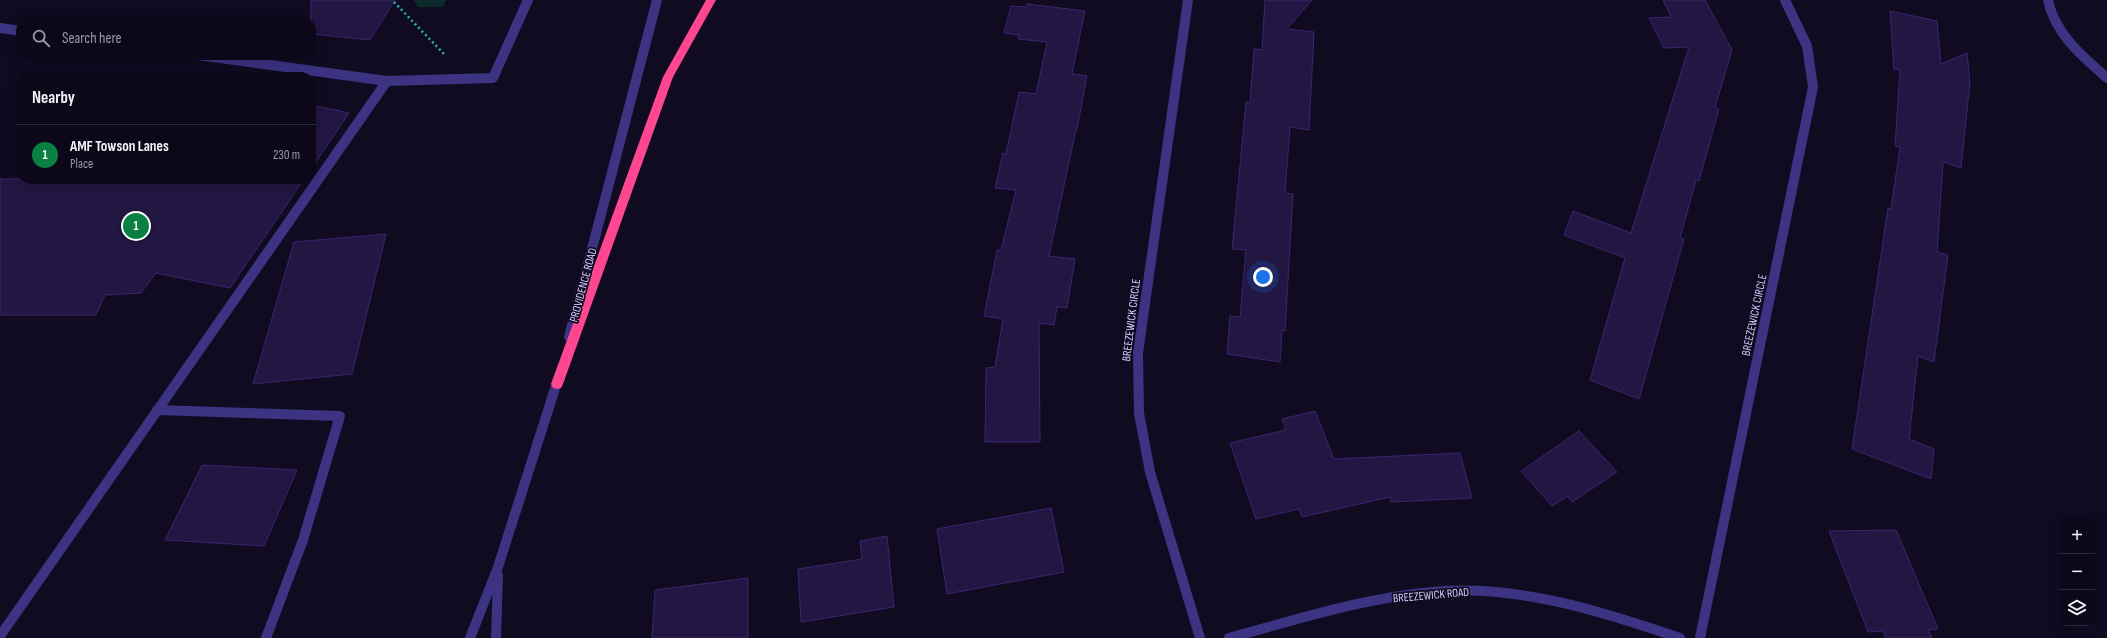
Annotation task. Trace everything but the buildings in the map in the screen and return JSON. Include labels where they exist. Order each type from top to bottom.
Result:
[{"type":"highway","points":[[557,384],[668,77],[711,0]]},
{"type":"street","points":[[234,60],[387,81],[493,78],[528,0]]},
{"type":"street","name":"PROVIDENCE ROAD","points":[[470,638],[498,567],[557,384],[657,0]]},
{"type":"street","name":"BREEZEWICK CIRCLE","points":[[1188,0],[1138,353],[1139,413],[1150,472],[1200,638]]},
{"type":"street","name":"BREEZEWICK CIRCLE","points":[[1700,638],[1813,87],[1807,46],[1785,0]]},
{"type":"street","points":[[2048,0],[2048,10],[2069,43],[2107,78]]},
{"type":"street","points":[[0,28],[16,30]]},
{"type":"street","points":[[316,183],[387,81]]},
{"type":"street","points":[[0,636],[315,184]]},
{"type":"street","points":[[157,410],[340,416],[303,540],[266,638]]},
{"type":"street","name":"PROVIDENCE ROAD","points":[[496,638],[498,567]]},
{"type":"street","name":"BREEZEWICK ROAD","points":[[1229,638],[1356,605],[1408,595],[1462,590],[1509,593],[1565,602],[1680,638]]},
{"type":"path","points":[[394,2],[448,58]]},
{"type":"green space","points":[[413,0],[446,0],[443,7],[418,7]]},
{"type":"place","name":"AMF Towson Lanes","points":[[136,226]]}]
